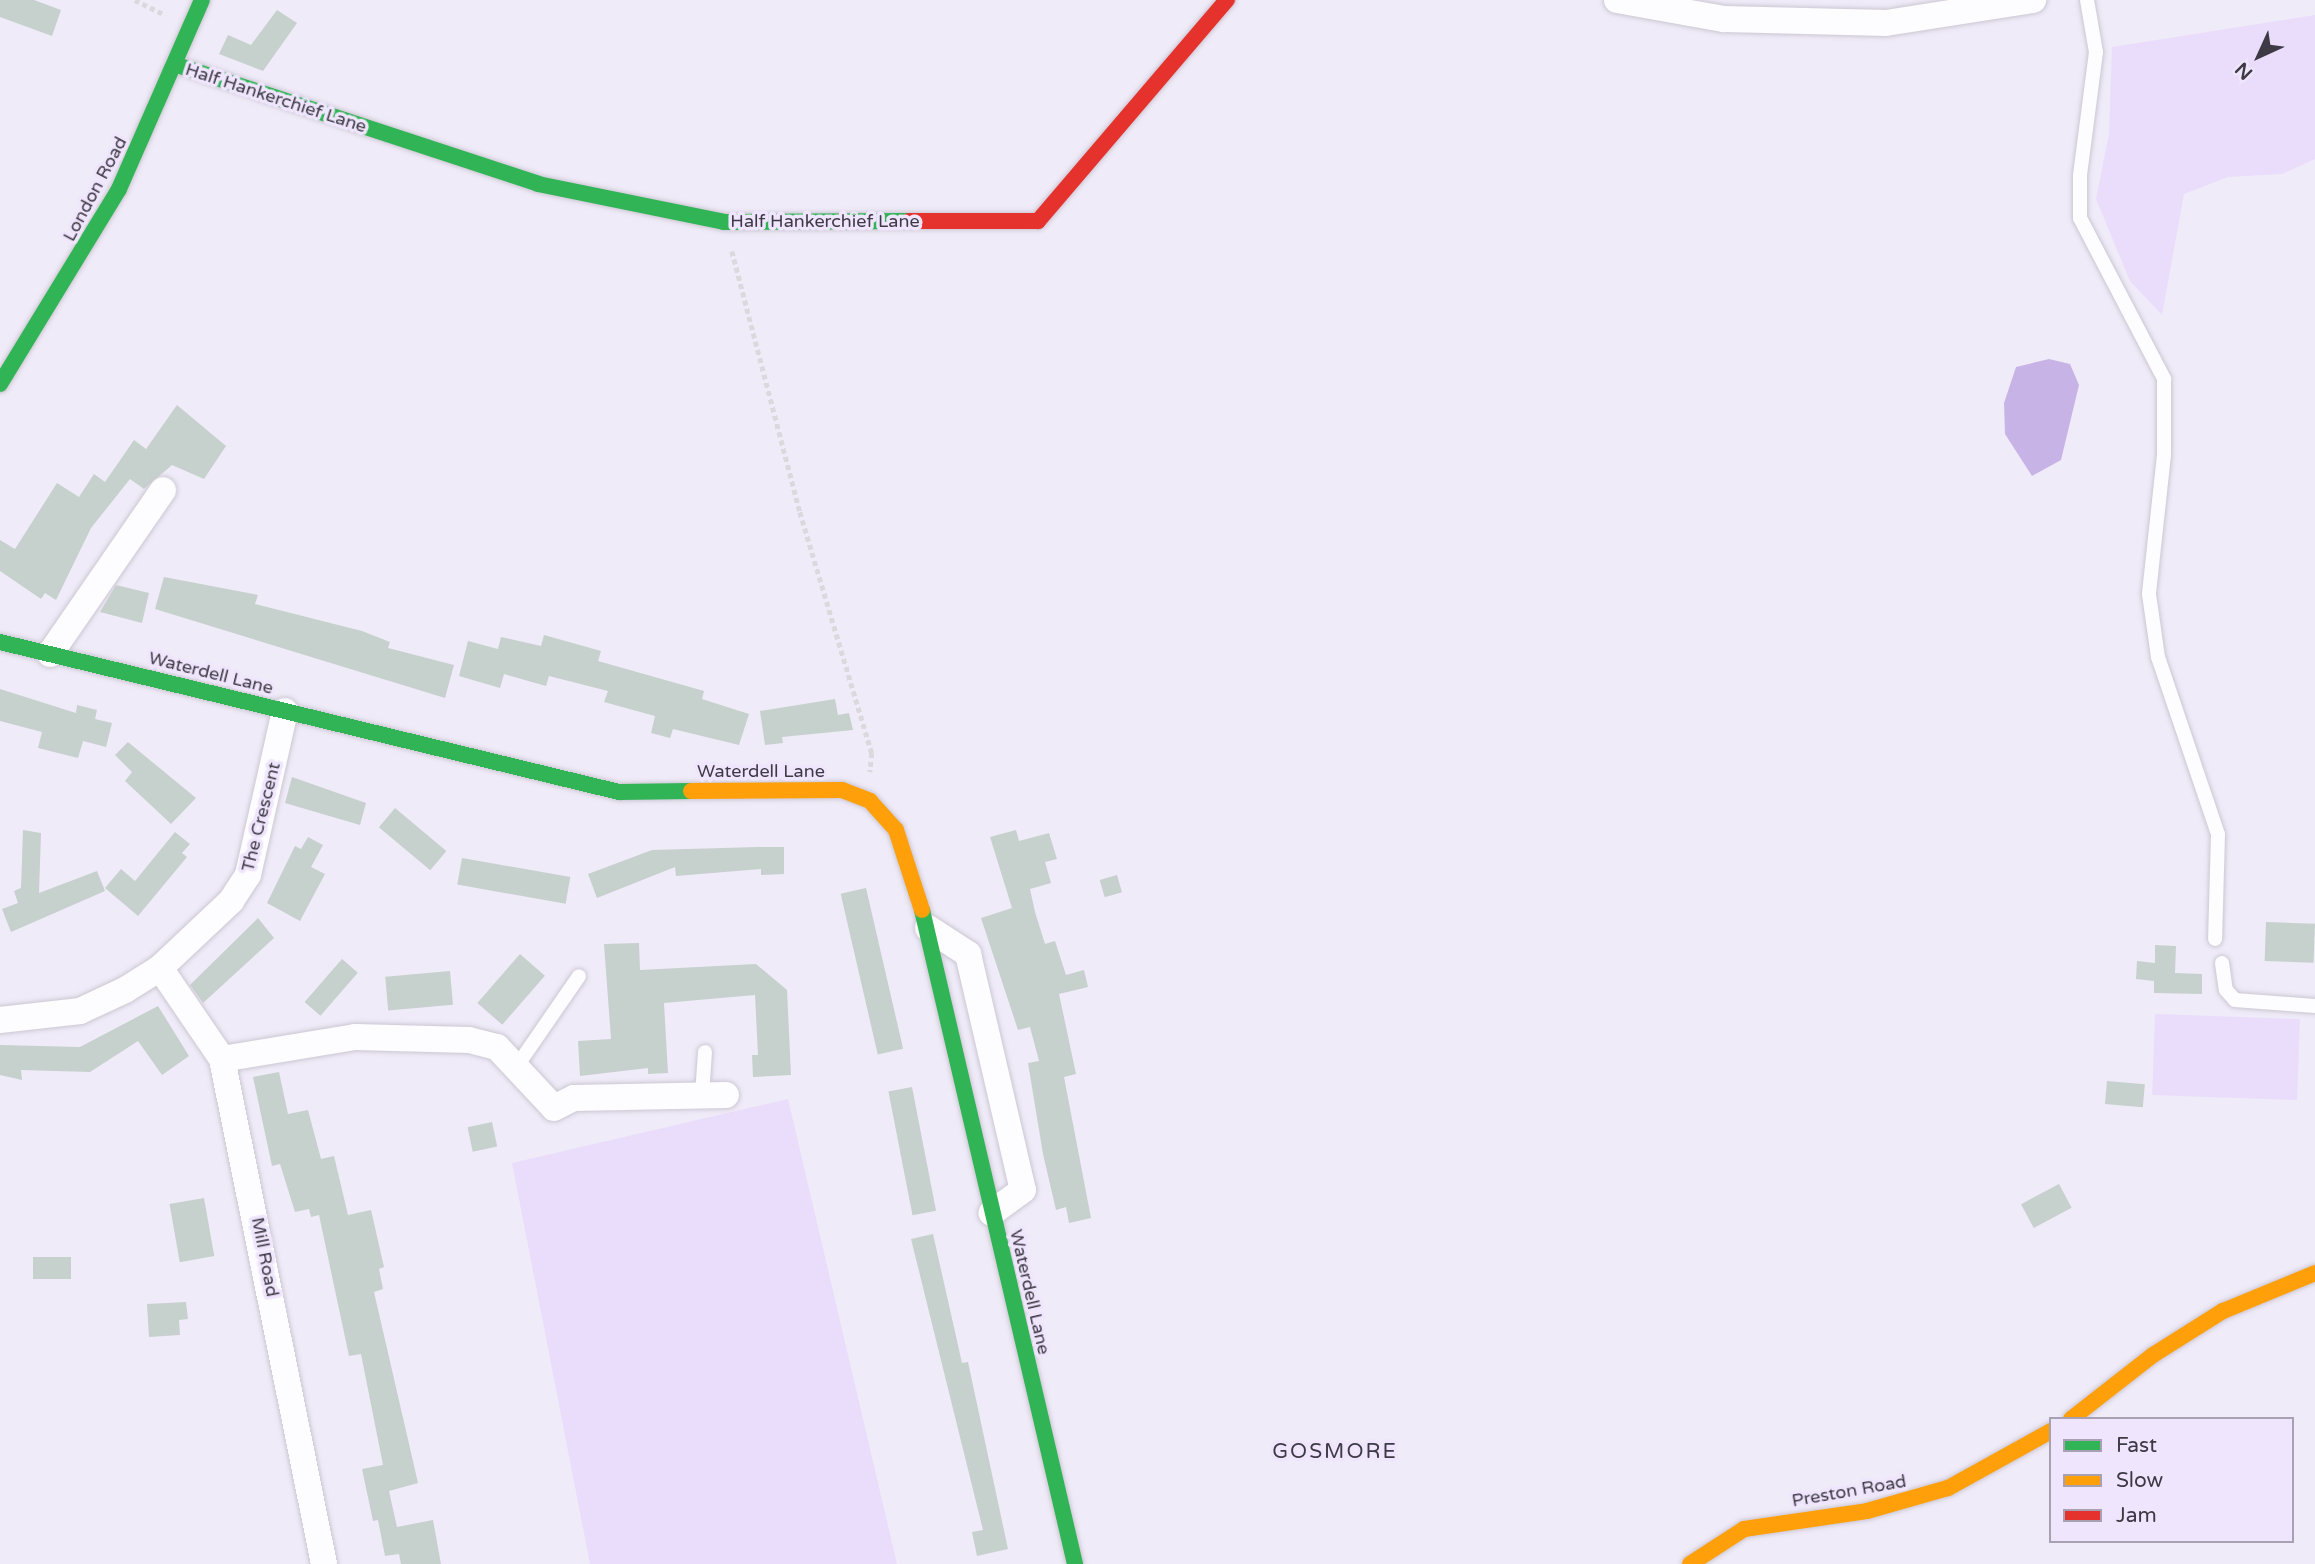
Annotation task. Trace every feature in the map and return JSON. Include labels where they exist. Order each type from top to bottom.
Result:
[{"type":"street","name":"London Road","points":[[0,384],[119,189],[177,65],[202,0]]},
{"type":"street","name":"Half Hankerchief Lane","points":[[177,65],[538,184],[724,222],[1038,221],[1227,0]]},
{"type":"street","points":[[1617,0],[1724,19],[1886,23],[2033,0]]},
{"type":"street","points":[[50,654],[163,490]]},
{"type":"street","name":"Waterdell Lane","points":[[0,642],[619,792],[842,790],[870,801],[896,830],[928,928],[991,1213],[1075,1564]]},
{"type":"street","name":"The Crescent","points":[[0,1020],[80,1011],[160,968],[230,901],[248,875],[285,711]]},
{"type":"street","points":[[928,928],[968,954],[1023,1190],[991,1213]]},
{"type":"street","name":"Mill Road","points":[[160,968],[222,1059],[324,1564]]},
{"type":"street","points":[[222,1059],[355,1037],[469,1040],[497,1046],[554,1108],[574,1098],[714,1095]]},
{"type":"street","points":[[2074,1417],[2153,1355],[2223,1311],[2315,1273]]},
{"type":"street","name":"Preston Road","points":[[1690,1564],[1744,1529],[1867,1511],[1948,1488],[2049,1432]]},
{"type":"lane","points":[[2087,0],[2096,52],[2080,176],[2080,218],[2164,379],[2164,455],[2149,594],[2158,657],[2218,834],[2215,939]]},
{"type":"lane","points":[[2222,963],[2226,990],[2235,1000],[2315,1006]]},
{"type":"lane","points":[[517,1066],[579,976]]},
{"type":"lane","points":[[705,1052],[714,1095]]},
{"type":"path","points":[[724,222],[800,512],[872,753],[870,801]]},
{"type":"shaded area","points":[[2315,15],[2315,159],[2282,174],[2228,177],[2184,194],[2162,315],[2130,281],[2096,199],[2109,134],[2112,47]]},
{"type":"shaded area","points":[[2049,359],[2070,364],[2079,385],[2061,460],[2032,476],[2005,434],[2004,403],[2016,367]]},
{"type":"shaded area","points":[[2155,1014],[2300,1019],[2297,1100],[2152,1095]]},
{"type":"shaded area","points":[[788,1099],[897,1564],[590,1564],[512,1163]]},
{"type":"building","points":[[0,0],[34,0],[61,10],[52,36],[0,17]]},
{"type":"building","points":[[277,10],[297,23],[263,71],[219,54],[228,35],[251,45]]},
{"type":"building","points":[[177,405],[226,446],[204,479],[172,465],[144,489],[130,479],[91,528],[56,600],[45,593],[41,599],[0,571],[0,540],[15,549],[57,483],[79,497],[94,474],[105,482],[134,440],[146,449]]},
{"type":"building","points":[[164,577],[258,595],[255,604],[362,631],[390,642],[388,648],[454,665],[445,698],[155,609]]},
{"type":"building","points":[[116,585],[149,593],[142,623],[100,612]]},
{"type":"building","points":[[544,635],[601,651],[598,661],[704,691],[702,699],[749,714],[739,745],[673,729],[670,738],[651,733],[655,716],[604,702],[608,691],[549,676],[546,686],[504,674],[500,688],[459,676],[468,641],[498,649],[501,637],[541,646]]},
{"type":"building","points":[[0,689],[76,713],[77,705],[97,710],[95,719],[112,723],[106,747],[83,741],[78,758],[38,748],[42,732],[0,721]]},
{"type":"building","points":[[835,699],[838,715],[849,713],[853,730],[782,737],[783,743],[765,745],[760,711]]},
{"type":"building","points":[[128,742],[196,798],[171,824],[125,781],[132,772],[115,755]]},
{"type":"building","points":[[292,777],[366,803],[360,825],[285,803]]},
{"type":"building","points":[[395,808],[446,851],[430,870],[379,827]]},
{"type":"building","points":[[23,830],[41,833],[39,893],[97,871],[105,891],[11,932],[2,909],[18,903],[14,891],[21,888]]},
{"type":"building","points":[[1016,830],[1019,841],[1049,833],[1057,859],[1045,862],[1051,883],[1030,889],[1035,912],[1045,944],[1055,941],[1066,975],[1084,970],[1088,987],[1059,994],[1076,1074],[1064,1077],[1091,1218],[1069,1223],[1066,1207],[1056,1210],[1043,1154],[1028,1063],[1039,1061],[1030,1027],[1018,1030],[981,918],[1012,908],[990,837]]},
{"type":"building","points":[[175,832],[190,844],[182,853],[187,857],[138,916],[105,888],[121,869],[135,881]]},
{"type":"building","points":[[308,837],[323,845],[311,867],[325,874],[300,921],[267,903],[295,846],[301,849]]},
{"type":"building","points":[[784,847],[784,874],[761,875],[761,869],[676,876],[675,867],[597,898],[588,874],[652,850]]},
{"type":"building","points":[[462,858],[570,877],[566,904],[457,885]]},
{"type":"building","points":[[1117,875],[1122,892],[1105,897],[1100,880]]},
{"type":"building","points":[[866,888],[903,1049],[878,1055],[841,894]]},
{"type":"building","points":[[258,918],[274,938],[203,1003],[190,985]]},
{"type":"building","points":[[2266,922],[2315,924],[2314,963],[2265,961]]},
{"type":"building","points":[[639,943],[640,970],[756,964],[787,990],[791,1075],[753,1077],[752,1055],[758,1055],[755,995],[664,1003],[668,1073],[648,1074],[648,1068],[580,1076],[578,1041],[611,1039],[604,944]]},
{"type":"building","points":[[2155,945],[2176,946],[2175,973],[2202,974],[2202,994],[2154,993],[2154,981],[2136,979],[2137,961],[2155,963]]},
{"type":"building","points":[[520,954],[545,976],[502,1025],[477,1003]]},
{"type":"building","points":[[342,959],[358,973],[320,1016],[305,1002]]},
{"type":"building","points":[[450,971],[453,1005],[388,1011],[385,977]]},
{"type":"building","points":[[158,1006],[189,1056],[162,1075],[138,1041],[90,1072],[21,1070],[22,1080],[0,1075],[0,1045],[80,1047]]},
{"type":"building","points":[[279,1072],[288,1114],[308,1110],[321,1159],[334,1156],[348,1215],[371,1210],[384,1267],[379,1269],[383,1289],[374,1292],[418,1483],[389,1491],[397,1527],[433,1520],[441,1564],[401,1564],[399,1554],[385,1556],[378,1520],[373,1521],[362,1469],[383,1465],[361,1354],[349,1356],[319,1215],[311,1217],[309,1209],[295,1212],[280,1164],[272,1166],[253,1077]]},
{"type":"building","points":[[2107,1081],[2145,1084],[2143,1107],[2105,1104]]},
{"type":"building","points":[[912,1087],[936,1211],[912,1215],[888,1092]]},
{"type":"building","points":[[492,1122],[497,1146],[473,1152],[468,1127]]},
{"type":"building","points":[[2059,1184],[2072,1208],[2034,1228],[2021,1204]]},
{"type":"building","points":[[204,1198],[214,1256],[180,1262],[170,1204]]},
{"type":"building","points":[[933,1234],[962,1363],[968,1362],[1008,1549],[977,1556],[972,1532],[983,1530],[911,1239]]},
{"type":"building","points":[[33,1257],[71,1257],[71,1279],[33,1279]]},
{"type":"building","points":[[186,1302],[188,1319],[179,1320],[180,1335],[149,1337],[147,1304]]},
{"type":"traffic: fast","points":[[0,384],[119,189],[202,0]]},
{"type":"traffic: fast","points":[[177,65],[538,184],[724,222],[909,221]]},
{"type":"traffic: fast","points":[[0,642],[619,792],[691,791]]},
{"type":"traffic: fast","points":[[922,910],[1075,1564]]},
{"type":"traffic: slow","points":[[691,791],[842,790],[870,801],[896,830],[922,910]]},
{"type":"traffic: slow","points":[[2074,1417],[2153,1355],[2223,1311],[2315,1273]]},
{"type":"traffic: slow","points":[[1690,1564],[1744,1529],[1867,1511],[1948,1488],[2049,1432]]},
{"type":"traffic: jam","points":[[909,221],[1038,221],[1227,0]]},
{"type":"district","name":"GOSMORE","points":[[1335,1452]]}]
